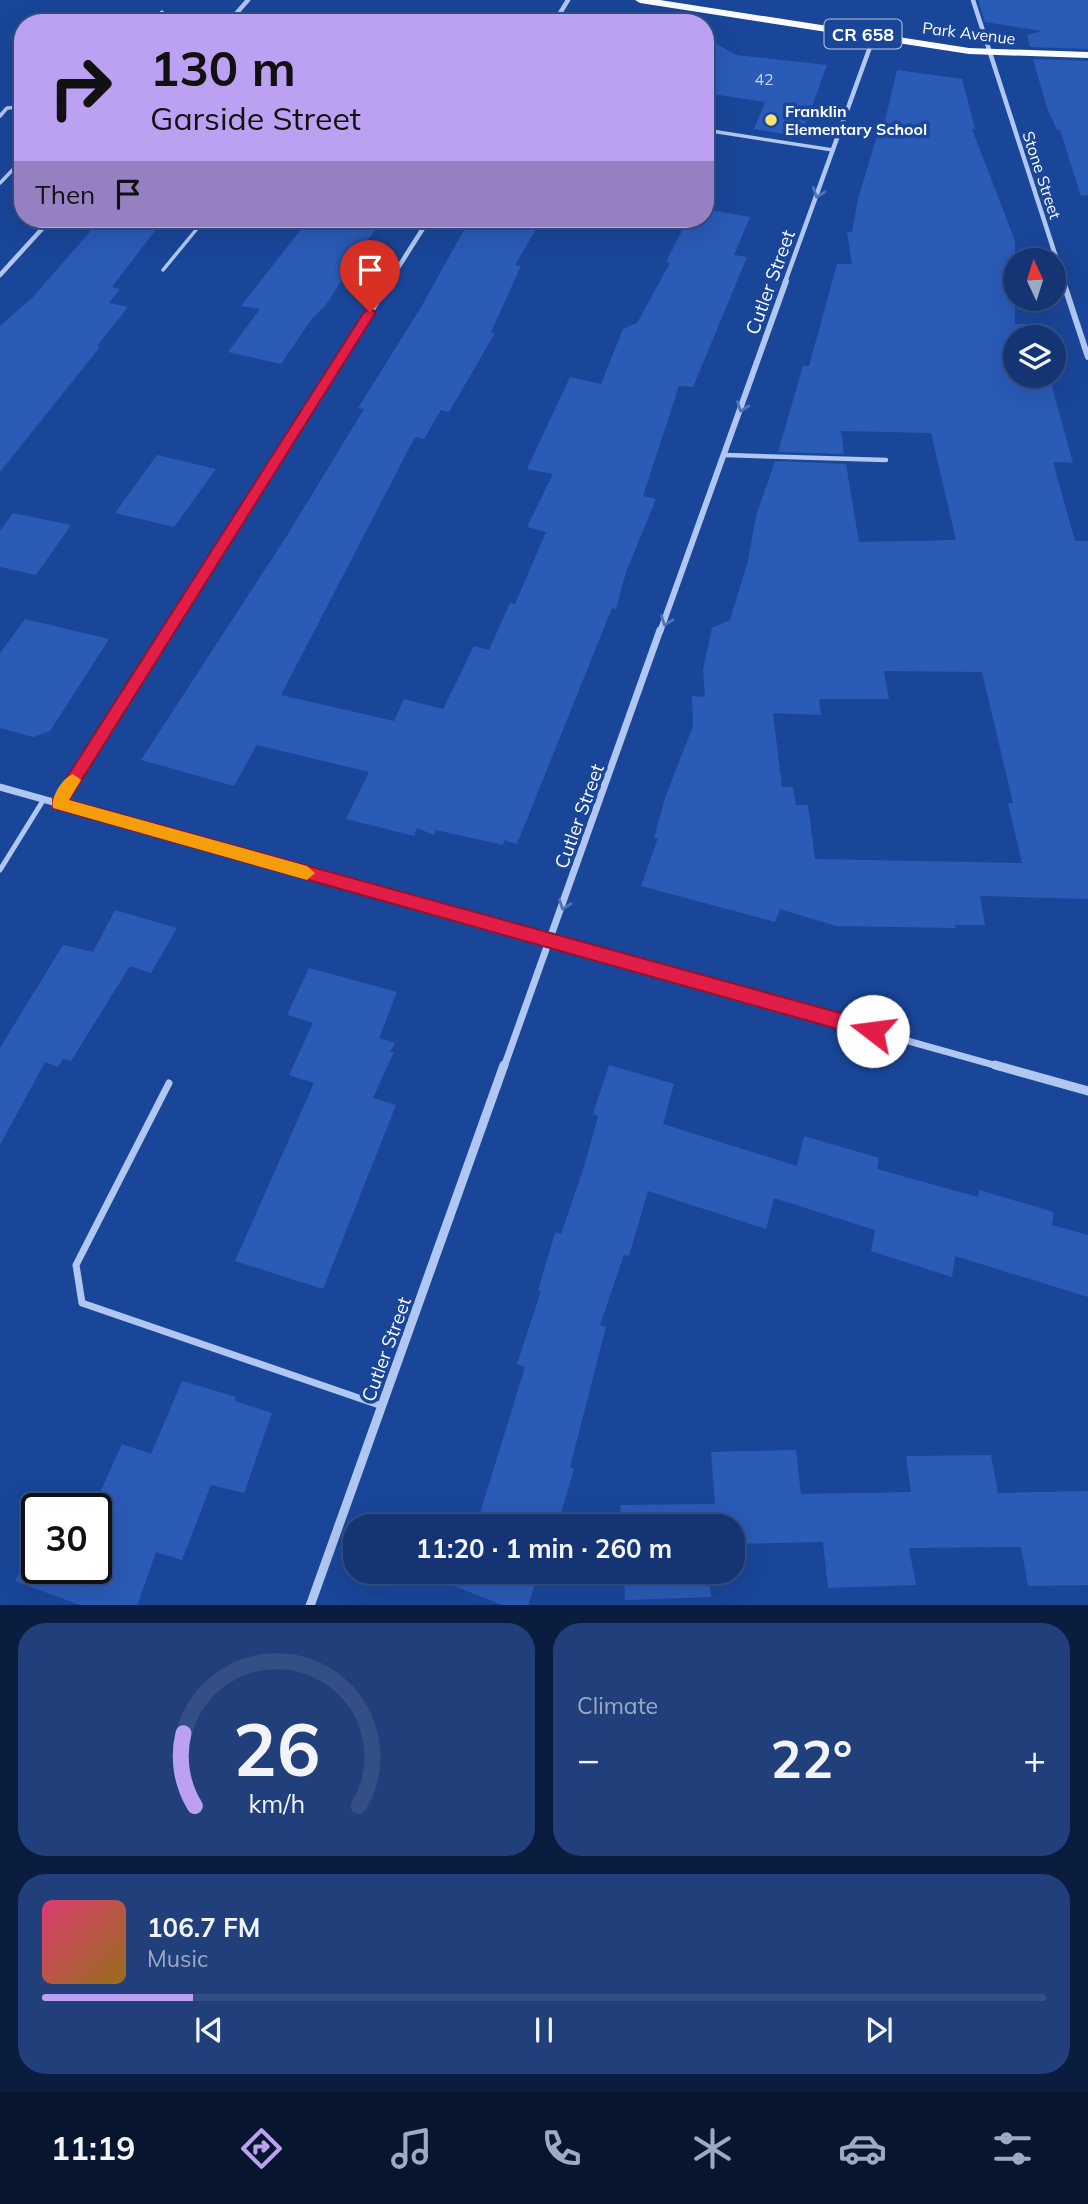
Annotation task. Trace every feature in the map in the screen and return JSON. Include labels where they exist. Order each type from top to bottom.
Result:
[{"type":"main road","name":"Park Avenue","points":[[640,0],[990,53],[1088,55]]},
{"type":"street","points":[[236,14],[248,0]]},
{"type":"street","name":"Stone Street","points":[[973,0],[1088,357]]},
{"type":"street","name":"Cutler Street","points":[[310,1605],[551,941],[874,36]]},
{"type":"street","points":[[0,275],[43,228]]},
{"type":"street","points":[[58,803],[423,228]]},
{"type":"street","points":[[0,787],[1088,1091]]},
{"type":"lane","points":[[0,116],[7,108],[14,108]]},
{"type":"lane","points":[[714,131],[833,150]]},
{"type":"lane","points":[[0,183],[14,168]]},
{"type":"lane","points":[[163,270],[198,228]]},
{"type":"lane","points":[[725,455],[886,460]]},
{"type":"lane","points":[[0,870],[44,799]]},
{"type":"lane","points":[[169,1083],[76,1265],[82,1303],[382,1406]]},
{"type":"building","points":[[978,0],[1088,0],[1088,49],[1030,47],[1027,35],[1042,31],[985,22]]},
{"type":"building","name":"Franklin Elementary School","points":[[714,42],[736,55],[827,65],[801,137],[754,129],[765,102],[714,94]]},
{"type":"building","points":[[1033,59],[1088,61],[1088,195],[1081,196],[1060,130],[1057,130],[1047,108]]},
{"type":"building","points":[[897,70],[962,79],[975,129],[972,129],[1015,241],[1015,248],[1003,248],[1003,312],[1015,312],[1015,324],[1032,325],[1003,325],[1003,388],[1052,388],[1073,463],[1053,462],[1075,541],[1088,541],[1088,899],[980,896],[985,925],[955,925],[956,928],[836,926],[780,909],[775,922],[641,886],[658,838],[654,838],[665,798],[693,726],[692,696],[705,697],[703,669],[712,628],[730,620],[748,561],[756,516],[775,461],[846,464],[859,542],[956,540],[931,433],[841,431],[844,454],[778,452],[803,366],[809,366],[837,264],[852,264],[847,232],[852,232],[858,199],[879,129],[883,129]],"holes":[[[884,671],[982,672],[1013,803],[1008,803],[1022,863],[815,859],[808,805],[796,805],[793,787],[782,787],[773,713],[821,715],[819,699],[889,699]]]},
{"type":"building","points":[[714,211],[750,217],[734,255],[747,257],[693,387],[679,386],[643,496],[656,499],[626,572],[616,609],[612,608],[517,844],[504,840],[503,845],[436,830],[434,835],[417,828],[414,836],[346,819],[369,772],[257,745],[234,786],[141,760],[288,534],[364,409],[358,408],[420,309],[465,228],[537,228],[515,265],[521,266],[491,332],[495,333],[449,412],[441,410],[424,439],[415,437],[281,695],[394,721],[404,699],[443,709],[474,646],[489,650],[510,603],[515,604],[546,532],[527,527],[553,474],[527,469],[570,377],[601,384],[623,329],[637,323],[670,263],[666,262],[683,228],[714,228]]},
{"type":"building","points":[[93,228],[157,228],[112,287],[120,289],[109,303],[128,307],[97,346],[100,347],[0,472],[0,326],[33,297]]},
{"type":"building","points":[[302,228],[376,228],[325,306],[311,320],[281,364],[228,352],[260,309],[241,306]]},
{"type":"building","points":[[157,455],[216,469],[174,527],[115,513]]},
{"type":"building","points":[[13,513],[71,525],[36,575],[0,567],[0,531]]},
{"type":"building","points":[[25,619],[109,639],[50,731],[33,737],[0,728],[0,653]]},
{"type":"building","points":[[115,910],[177,928],[151,973],[130,966],[71,1061],[63,1059],[58,1067],[45,1062],[0,1145],[0,1048],[63,945],[93,952]]},
{"type":"building","points":[[309,968],[397,992],[379,1038],[395,1043],[390,1052],[394,1052],[373,1098],[396,1105],[323,1289],[235,1261],[314,1083],[289,1075],[313,1023],[287,1015]]},
{"type":"building","points":[[609,1065],[674,1084],[663,1124],[797,1166],[804,1136],[879,1158],[877,1169],[978,1197],[979,1190],[1054,1212],[1052,1225],[1088,1235],[1088,1297],[955,1256],[952,1277],[871,1251],[875,1230],[774,1198],[766,1229],[648,1191],[629,1256],[624,1255],[600,1325],[606,1327],[570,1467],[574,1469],[561,1514],[480,1514],[525,1367],[517,1364],[541,1291],[538,1290],[555,1233],[561,1234],[584,1167],[598,1116],[593,1114]]},
{"type":"building","points":[[182,1381],[236,1397],[235,1401],[272,1413],[244,1493],[211,1485],[182,1560],[156,1552],[137,1605],[80,1605],[23,1584],[112,1584],[112,1493],[100,1493],[122,1444],[151,1454]]},
{"type":"building","points":[[796,1450],[801,1494],[911,1492],[906,1456],[991,1455],[998,1493],[1088,1491],[1088,1585],[1028,1586],[1021,1547],[909,1548],[916,1585],[828,1588],[823,1542],[745,1544],[745,1514],[620,1514],[620,1505],[715,1504],[711,1452]]},
{"type":"building","points":[[21,1569],[21,1583],[15,1581]]},
{"type":"building","points":[[449,1584],[535,1584],[528,1605],[502,1605]]},
{"type":"building","points":[[624,1584],[710,1584],[711,1597],[625,1600]]},
{"type":"slow traffic","points":[[73,780],[58,803],[307,873]]},
{"type":"place","name":"Franklin Elementary School","points":[[771,120]]},
{"type":"route","points":[[370,312],[58,803],[873,1031]]}]
